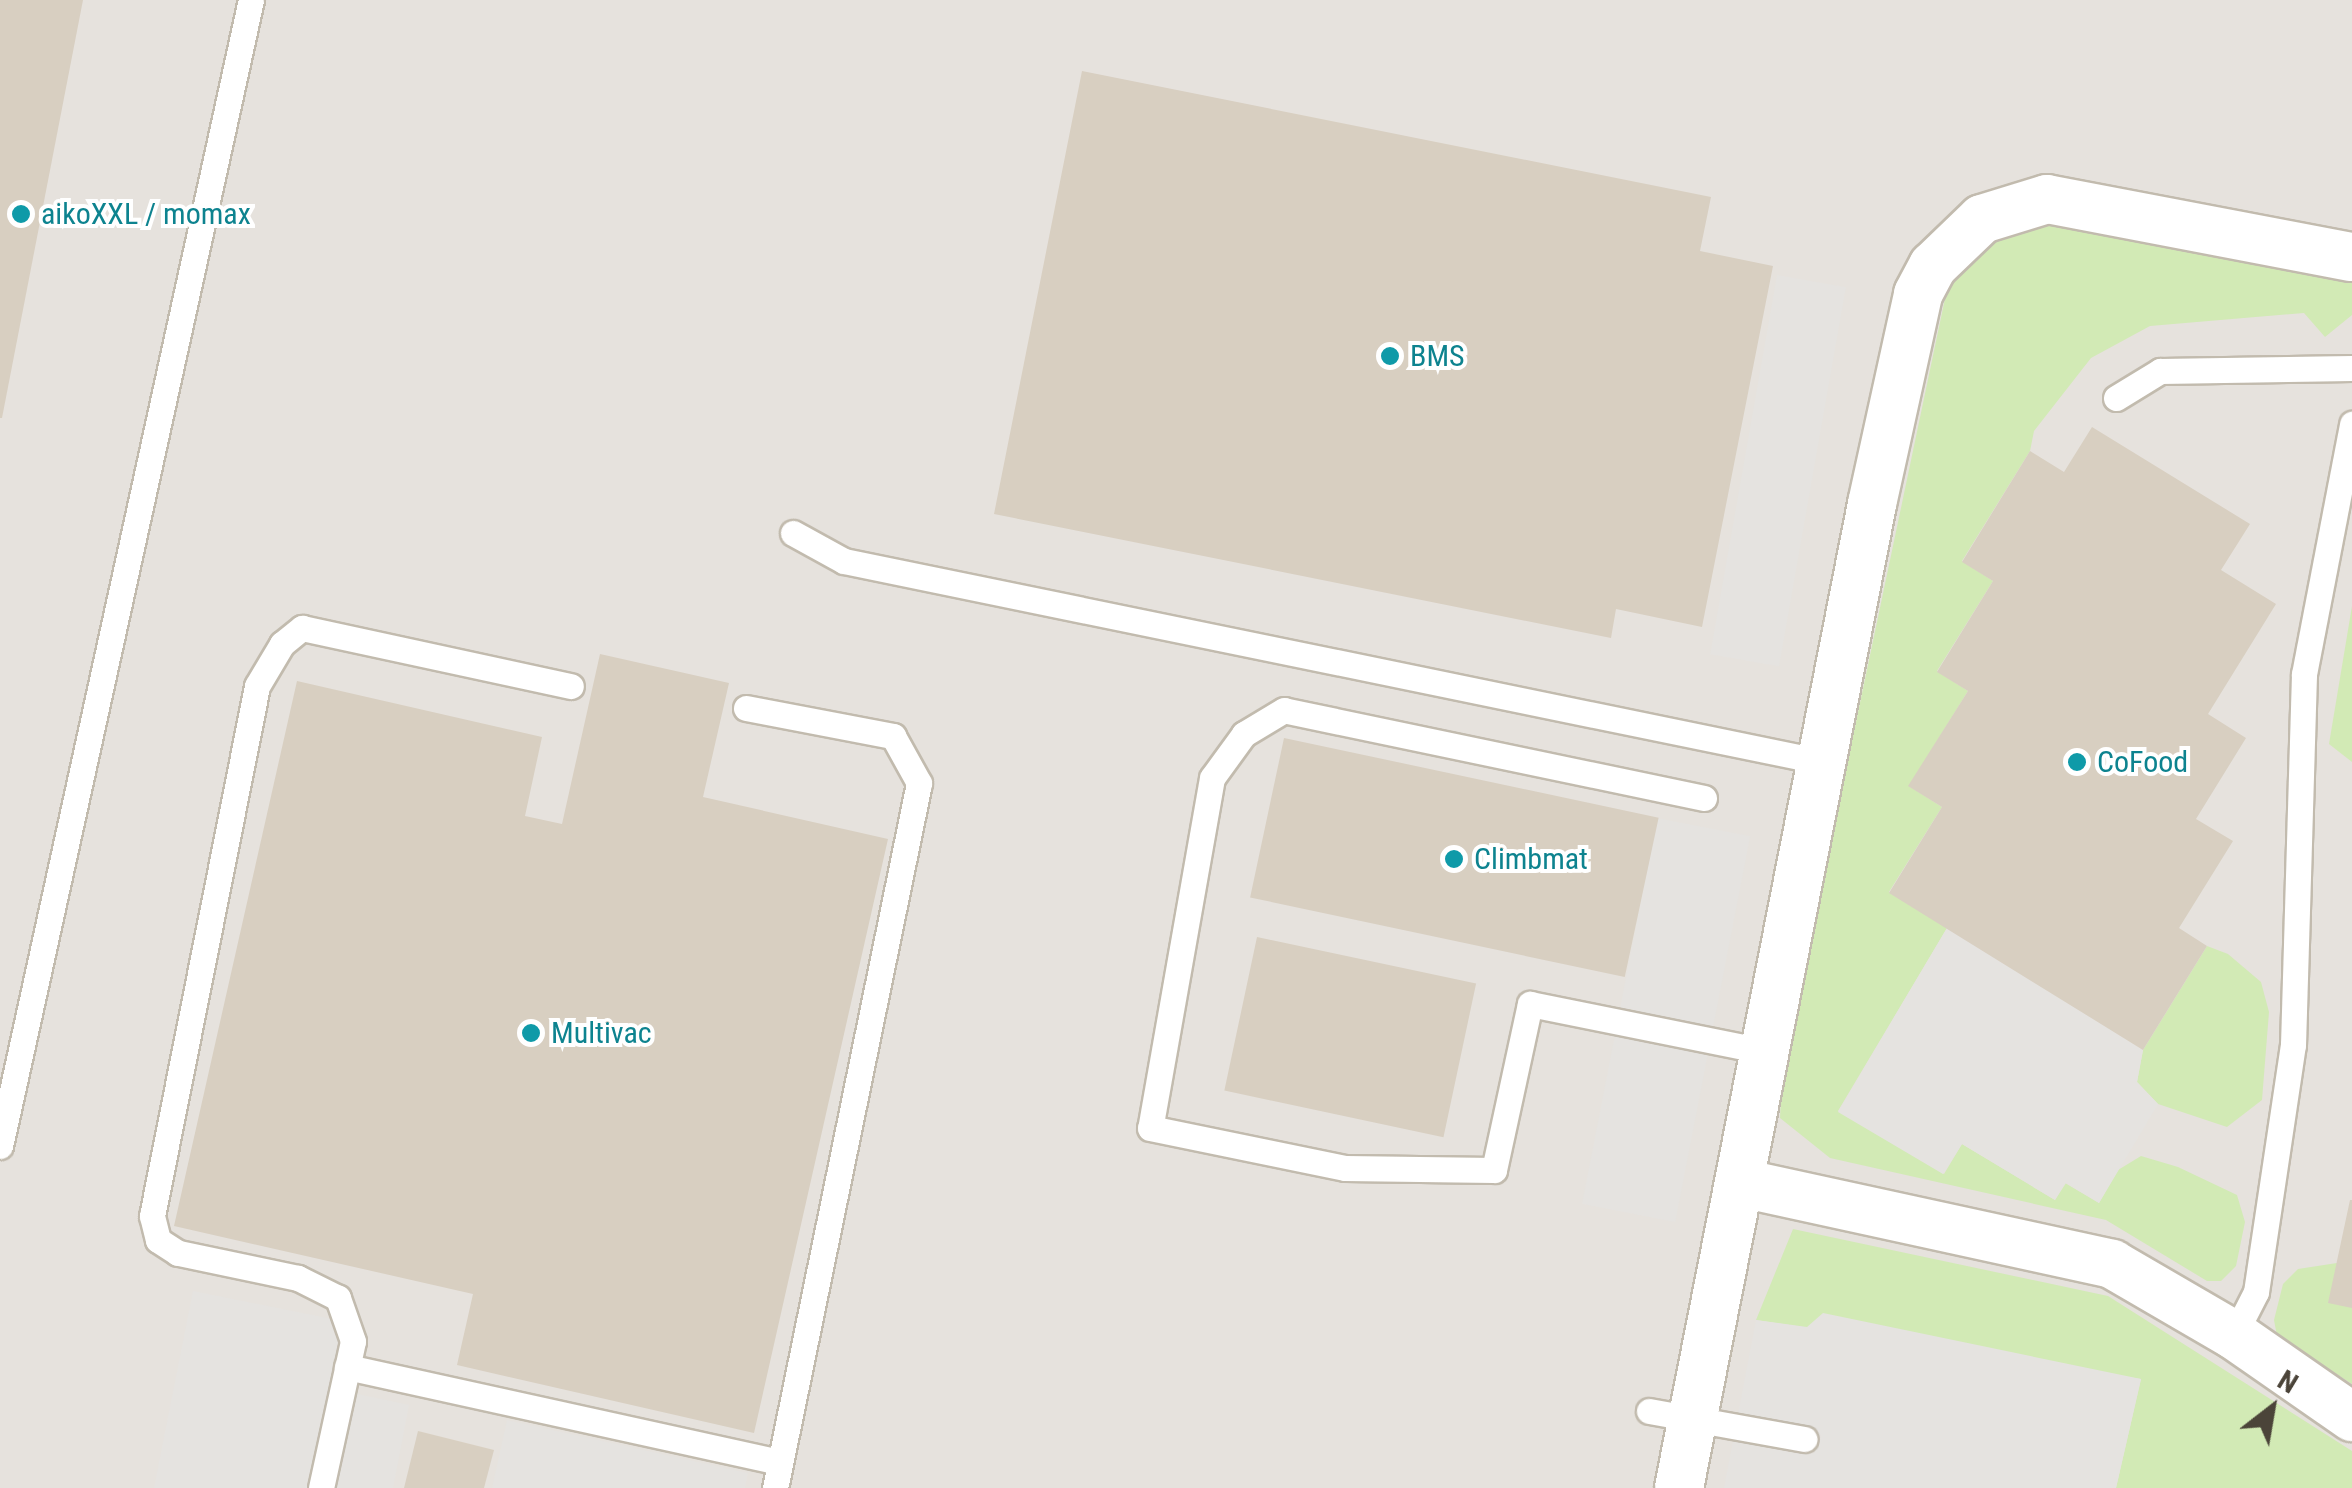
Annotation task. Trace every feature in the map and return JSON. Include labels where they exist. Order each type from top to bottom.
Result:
[{"type":"street","points":[[1679,1488],[1671,1415],[1741,1183],[1918,294],[1954,241],[1982,219],[2047,199],[2352,257]]},
{"type":"street","points":[[1741,1183],[2112,1264],[2234,1335],[2352,1418]]},
{"type":"lane","points":[[0,1146],[252,0]]},
{"type":"lane","points":[[2116,398],[2160,371],[2352,368]]},
{"type":"lane","points":[[2234,1335],[2256,1292],[2293,1045],[2304,674],[2352,424]]},
{"type":"lane","points":[[793,533],[844,561],[1823,762]]},
{"type":"lane","points":[[320,1488],[354,1341],[338,1298],[298,1278],[178,1252],[158,1240],[152,1216],[257,686],[282,644],[302,628],[571,686]]},
{"type":"lane","points":[[746,708],[893,736],[919,783],[775,1488]]},
{"type":"lane","points":[[1704,798],[1284,710],[1244,734],[1212,778],[1150,1128],[1345,1168],[1494,1170],[1530,1004],[1767,1052]]},
{"type":"lane","points":[[348,1367],[780,1462]]},
{"type":"lane","points":[[1671,1415],[1804,1439]]},
{"type":"shaded area","points":[[0,0],[2352,0],[2352,1488],[0,1488]]},
{"type":"shaded area","points":[[1777,275],[1846,287],[1779,666],[1710,654]]},
{"type":"shaded area","points":[[1657,818],[1750,836],[1675,1222],[1582,1204]]},
{"type":"shaded area","points":[[1947,928],[2143,1050],[2137,1082],[2158,1104],[2099,1203],[2066,1183],[2055,1200],[1962,1144],[1943,1174],[1838,1112]]},
{"type":"shaded area","points":[[193,1291],[342,1321],[329,1388],[409,1405],[393,1488],[154,1488]]},
{"type":"shaded area","points":[[1823,1313],[2141,1379],[2116,1488],[1724,1488],[1756,1320],[1807,1327]]},
{"type":"shaded area","points":[[507,1420],[748,1473],[745,1488],[492,1488]]},
{"type":"green space","points":[[2034,214],[2336,266],[2352,282],[2352,315],[2325,337],[2304,313],[2150,326],[2091,358],[2034,431],[2030,451],[1962,561],[1993,581],[1937,671],[1968,691],[1909,786],[1942,807],[1889,892],[1947,928],[1838,1111],[1944,1174],[1962,1144],[2055,1200],[2065,1183],[2099,1203],[2118,1170],[2141,1156],[2178,1167],[2237,1195],[2245,1222],[2236,1266],[2221,1281],[2207,1281],[2106,1220],[1830,1158],[1780,1118],[1782,1074],[1947,289],[1988,240]]},
{"type":"green space","points":[[2352,606],[2352,762],[2329,744]]},
{"type":"green space","points":[[2207,946],[2228,954],[2261,982],[2269,1012],[2262,1100],[2227,1127],[2158,1104],[2137,1082],[2143,1050]]},
{"type":"green space","points":[[1793,1229],[2108,1296],[2352,1451],[2352,1488],[2116,1488],[2141,1379],[1756,1320]]},
{"type":"green space","points":[[2337,1263],[2352,1308],[2352,1384],[2277,1336],[2274,1320],[2283,1284],[2298,1269]]},
{"type":"building","name":"aikoXXL / momax","points":[[0,0],[83,0],[2,418],[0,418]]},
{"type":"building","name":"BMS","points":[[1082,71],[1711,197],[1700,251],[1773,266],[1702,627],[1616,609],[1611,638],[994,514]]},
{"type":"building","name":"CoFood","points":[[2092,427],[2250,524],[2221,570],[2276,604],[2208,714],[2246,738],[2196,819],[2233,841],[2179,928],[2207,946],[2143,1050],[1889,893],[1942,807],[1908,786],[1968,691],[1937,672],[1993,581],[1962,562],[2030,451],[2064,472]]},
{"type":"building","name":"Multivac","points":[[600,654],[729,683],[703,797],[888,839],[754,1433],[457,1365],[473,1294],[174,1226],[297,681],[542,737],[525,816],[562,824]]},
{"type":"building","name":"Climbmat","points":[[1284,738],[1659,818],[1625,977],[1250,897]]},
{"type":"building","points":[[1257,937],[1476,984],[1443,1137],[1224,1091]]},
{"type":"building","points":[[2352,1200],[2352,1308],[2328,1303]]},
{"type":"building","points":[[418,1431],[494,1450],[484,1488],[404,1488]]},
{"type":"place","name":"aikoXXL / momax","points":[[21,214]]},
{"type":"place","name":"BMS","points":[[1390,356]]},
{"type":"place","name":"CoFood","points":[[2077,762]]},
{"type":"place","name":"Climbmat","points":[[1454,859]]},
{"type":"place","name":"Multivac","points":[[531,1033]]}]
